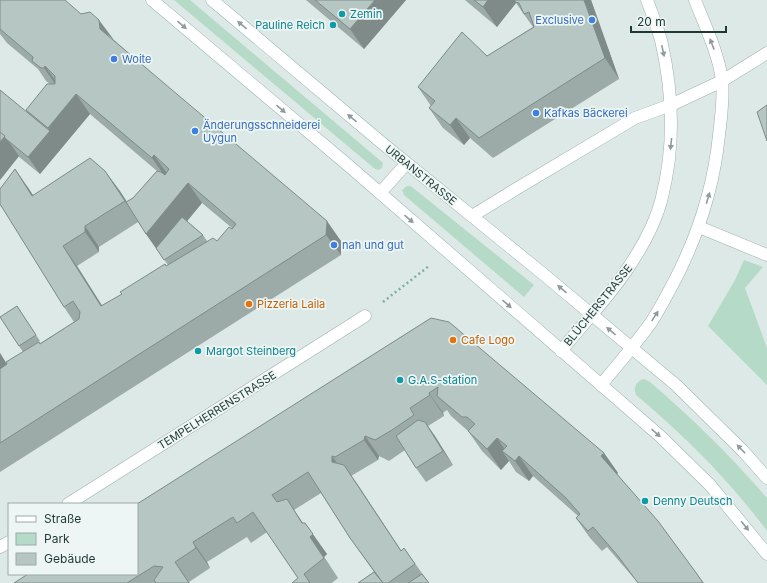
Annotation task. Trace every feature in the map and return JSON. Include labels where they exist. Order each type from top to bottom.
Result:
[{"type":"main road","points":[[152,0],[380,193],[561,351]]},
{"type":"main road","name":"URBANSTRASSE","points":[[212,0],[406,164],[542,272],[632,348]]},
{"type":"main road","name":"BLÜCHERSTRASSE","points":[[647,0],[660,39],[667,71],[671,105],[671,140],[662,198],[650,228],[635,257],[612,290],[561,351],[660,436],[705,480],[731,509],[767,554]]},
{"type":"main road","points":[[601,385],[632,348],[663,303],[699,228],[709,194],[717,153],[721,116],[722,81],[716,54],[695,0]]},
{"type":"main road","points":[[472,216],[635,118],[671,105],[722,81],[767,53]]},
{"type":"main road","points":[[380,193],[406,164]]},
{"type":"main road","points":[[699,228],[767,255]]},
{"type":"main road","name":"TEMPELHERRENSTRASSE","points":[[70,503],[365,316]]},
{"type":"main road","points":[[632,348],[676,385],[743,451],[767,478]]},
{"type":"path","points":[[365,316],[405,286],[446,251]]},
{"type":"green space","points":[[174,0],[190,0],[382,162],[382,168],[378,170],[375,169]]},
{"type":"green space","points":[[407,186],[412,187],[534,285],[524,297],[404,195],[402,190]]},
{"type":"green space","points":[[744,260],[763,267],[745,288],[767,348],[767,385],[708,326],[735,280]]},
{"type":"green space","points":[[644,379],[650,382],[696,423],[767,498],[767,531],[722,476],[706,459],[672,426],[636,395],[636,385],[639,381]]},
{"type":"building","points":[[0,0],[65,0],[81,14],[90,12],[99,20],[100,29],[327,221],[326,235],[0,443],[0,369],[7,364],[6,362],[39,342],[40,344],[79,319],[80,312],[73,301],[64,307],[0,204],[0,189],[15,169],[32,196],[90,158],[105,171],[125,201],[85,226],[85,232],[63,246],[101,306],[122,294],[120,292],[165,264],[166,266],[213,238],[217,241],[229,227],[232,229],[236,224],[188,183],[146,234],[126,202],[133,198],[157,171],[165,175],[169,169],[154,155],[152,158],[76,94],[48,128],[26,110],[47,84],[55,84],[55,76],[45,66],[44,68],[41,68],[32,61],[33,57],[0,29]]},
{"type":"building","points":[[315,0],[375,0],[350,29]]},
{"type":"building","points":[[474,0],[488,0],[483,7]]},
{"type":"building","points":[[515,0],[584,0],[605,58],[479,138],[456,118],[450,125],[429,108],[435,101],[418,87],[462,32],[487,56],[534,27],[529,12],[524,14],[519,3],[515,2]]},
{"type":"building","points":[[0,90],[50,131],[28,157],[6,139],[0,132]]},
{"type":"building","points":[[767,105],[767,141],[757,112]]},
{"type":"building","points":[[0,132],[5,136],[0,142]]},
{"type":"building","points":[[182,217],[203,235],[164,260],[156,248]]},
{"type":"building","points":[[17,306],[36,335],[19,346],[0,317]]},
{"type":"building","points":[[431,318],[449,322],[604,453],[601,456],[658,521],[703,583],[638,583],[618,556],[593,527],[588,531],[576,518],[580,514],[566,498],[519,456],[515,461],[502,451],[507,446],[497,438],[487,449],[468,431],[475,424],[467,417],[462,417],[437,396],[438,387],[429,393],[430,395],[410,408],[414,415],[392,430],[375,440],[365,436],[364,440],[335,457],[332,456],[332,462],[344,465],[401,551],[404,548],[415,564],[388,583],[383,583],[350,538],[308,472],[272,495],[277,502],[287,499],[302,523],[305,523],[313,534],[310,537],[324,558],[304,574],[310,583],[292,583],[298,578],[253,512],[237,523],[233,517],[193,542],[196,548],[175,562],[189,583],[156,583],[154,580],[163,567],[154,566],[127,583],[14,583],[26,575],[138,575],[138,503]]},
{"type":"building","points":[[418,420],[425,422],[443,451],[416,468],[396,436]]},
{"type":"building","points":[[374,572],[383,583],[358,583]]},
{"type":"building","points":[[422,574],[429,583],[408,583]]},
{"type":"place","name":"Zemin","points":[[342,14]]},
{"type":"place","name":"Exclusive","points":[[592,20]]},
{"type":"place","name":"Pauline Reich","points":[[333,25]]},
{"type":"place","name":"Woite","points":[[114,59]]},
{"type":"place","name":"Kafkas Bäckerei","points":[[536,113]]},
{"type":"place","name":"Änderungsschneiderei Uygun","points":[[195,131]]},
{"type":"place","name":"nah und gut","points":[[334,245]]},
{"type":"place","name":"Pizzeria Laila","points":[[249,304]]},
{"type":"place","name":"Cafe Logo","points":[[453,340]]},
{"type":"place","name":"Margot Steinberg","points":[[198,351]]},
{"type":"place","name":"G.A.S-station","points":[[400,380]]},
{"type":"place","name":"Denny Deutsch","points":[[645,501]]}]
